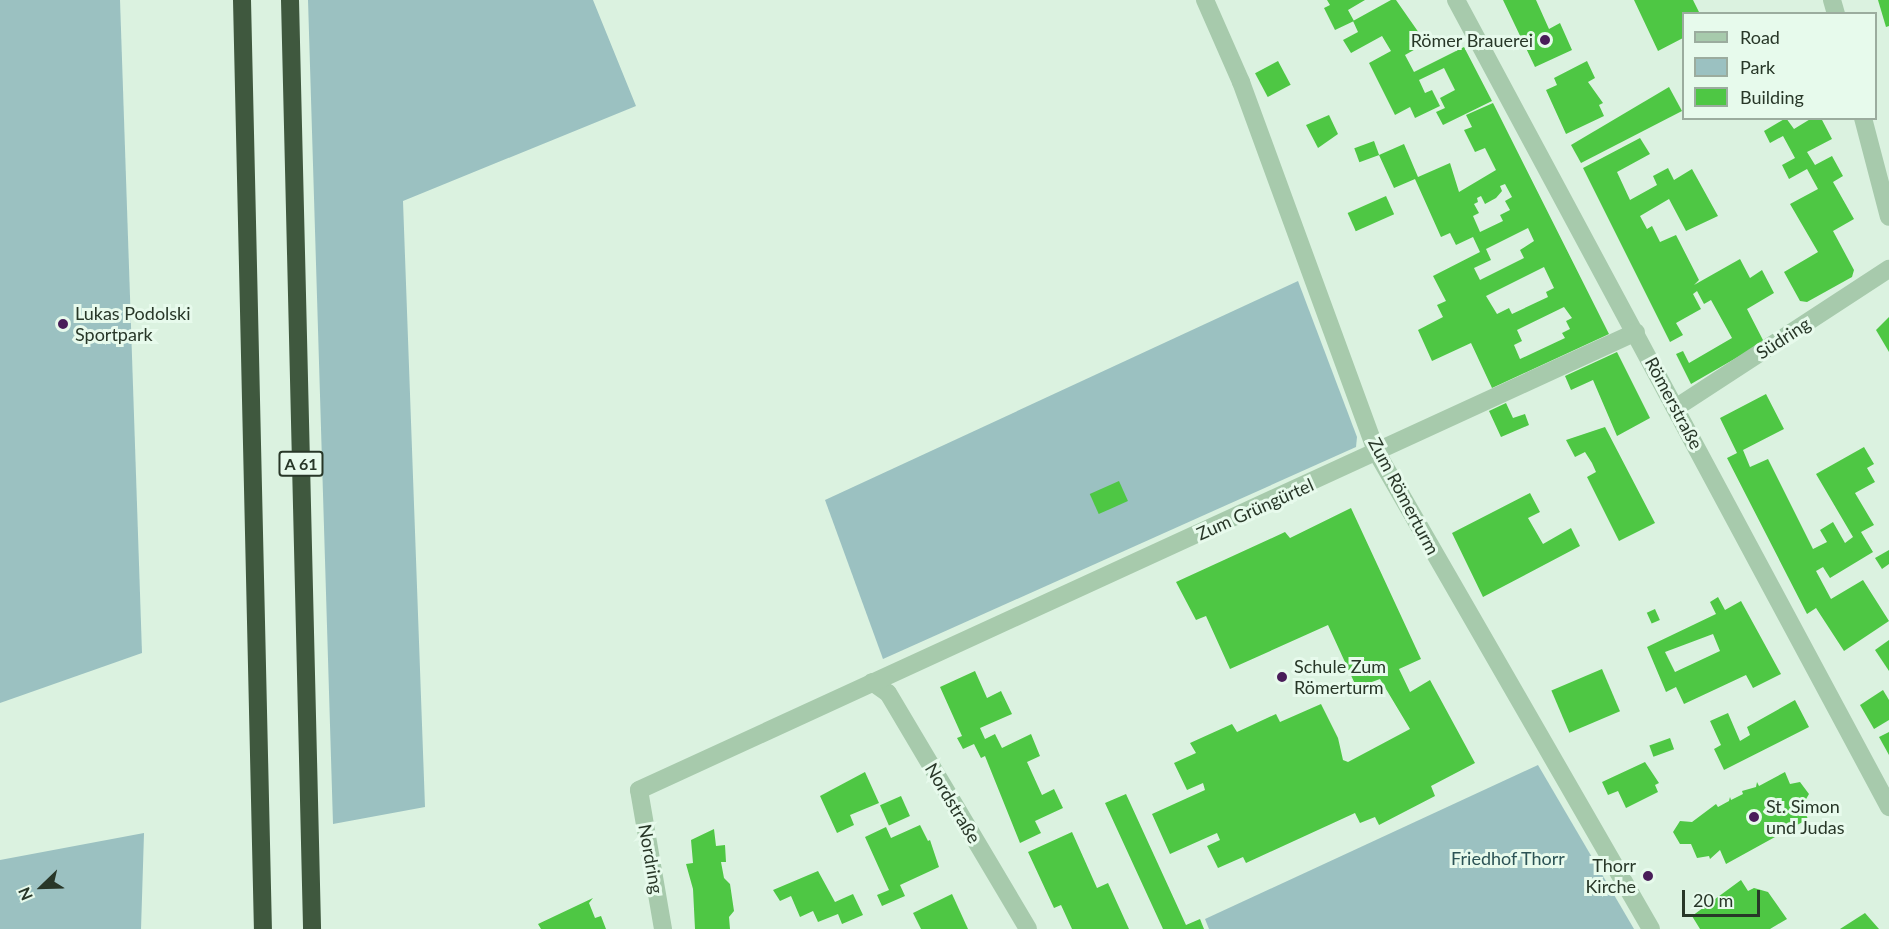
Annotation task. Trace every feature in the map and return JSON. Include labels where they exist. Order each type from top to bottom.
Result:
[{"type":"highway","name":"A 61","points":[[242,0],[263,929]]},
{"type":"highway","name":"A 61","points":[[290,0],[312,929]]},
{"type":"street","name":"Zum Römerturm","points":[[1205,0],[1241,82],[1377,453],[1651,929]]},
{"type":"street","name":"Römerstraße","points":[[1456,0],[1677,407],[1889,807]]},
{"type":"street","points":[[1864,120],[1889,217]]},
{"type":"street","name":"Südring","points":[[1677,407],[1889,269]]},
{"type":"street","name":"Zum Grüngürtel","points":[[639,790],[1377,453],[1636,332]]},
{"type":"street","name":"Nordstraße","points":[[872,682],[888,693],[1028,929]]},
{"type":"street","name":"Nordring","points":[[639,790],[663,929]]},
{"type":"green space","name":"Lukas Podolski Sportpark","points":[[0,0],[120,0],[142,653],[0,703]]},
{"type":"green space","points":[[308,0],[593,0],[636,106],[403,201],[425,807],[333,824]]},
{"type":"green space","points":[[1298,281],[1357,437],[1356,447],[883,659],[825,500]]},
{"type":"green space","name":"Friedhof Thorr","points":[[1538,765],[1634,929],[1209,929],[1205,919]]},
{"type":"green space","points":[[144,833],[141,929],[0,929],[0,860]]},
{"type":"building","points":[[1327,0],[1365,0],[1348,10],[1354,21],[1335,30],[1324,8],[1330,5]]},
{"type":"building","points":[[1391,0],[1396,0],[1426,43],[1405,55],[1414,72],[1464,47],[1492,101],[1443,125],[1436,112],[1445,108],[1440,98],[1455,90],[1444,68],[1419,80],[1425,93],[1432,90],[1440,106],[1415,118],[1410,107],[1395,115],[1369,63],[1391,51],[1382,36],[1351,53],[1343,40],[1358,32],[1353,21]]},
{"type":"building","name":"Römer Brauerei","points":[[1503,0],[1536,0],[1549,29],[1560,23],[1572,50],[1535,67]]},
{"type":"building","points":[[1634,0],[1693,0],[1699,12],[1682,12],[1682,39],[1658,51]]},
{"type":"building","points":[[1878,0],[1889,0],[1889,26],[1886,27]]},
{"type":"building","points":[[1278,61],[1291,85],[1268,97],[1255,73]]},
{"type":"building","points":[[1587,61],[1595,78],[1588,82],[1603,103],[1599,105],[1604,116],[1566,134],[1546,90],[1557,85],[1554,78]]},
{"type":"building","points":[[1669,87],[1682,111],[1581,163],[1571,145]]},
{"type":"building","points":[[1493,103],[1609,334],[1492,388],[1471,343],[1432,361],[1418,330],[1443,317],[1437,305],[1446,301],[1433,276],[1480,252],[1473,237],[1456,245],[1450,233],[1441,237],[1415,179],[1394,188],[1379,155],[1404,144],[1418,177],[1450,163],[1459,192],[1496,170],[1485,148],[1475,152],[1464,130],[1472,127],[1466,115]],"holes":[[[1505,184],[1512,197],[1505,201],[1510,210],[1500,215],[1503,221],[1480,232],[1473,216],[1479,213],[1474,204],[1481,196],[1485,204],[1496,198],[1502,191],[1500,186]],[[1528,228],[1534,241],[1520,250],[1524,258],[1480,280],[1474,268],[1491,260],[1486,249]],[[1544,267],[1554,288],[1546,292],[1548,297],[1512,314],[1509,308],[1497,314],[1486,296]],[[1564,307],[1572,318],[1566,321],[1570,329],[1562,333],[1565,338],[1520,359],[1514,345],[1522,341],[1517,330]]]},
{"type":"building","points":[[1329,115],[1338,134],[1318,148],[1306,125]]},
{"type":"building","points":[[1783,120],[1787,120],[1794,129],[1809,120],[1822,120],[1832,139],[1807,152],[1815,165],[1832,156],[1843,176],[1833,182],[1854,219],[1833,231],[1854,270],[1852,277],[1807,302],[1800,301],[1784,272],[1818,252],[1790,204],[1818,189],[1807,169],[1789,179],[1782,165],[1795,158],[1783,136],[1770,143],[1764,131]]},
{"type":"building","points":[[1640,138],[1650,154],[1617,172],[1630,200],[1657,185],[1653,176],[1668,168],[1674,180],[1692,169],[1718,216],[1686,231],[1669,199],[1640,216],[1647,229],[1652,226],[1660,242],[1676,235],[1699,280],[1694,285],[1740,259],[1750,278],[1762,270],[1774,293],[1747,309],[1764,342],[1691,384],[1676,354],[1683,351],[1689,363],[1732,338],[1711,300],[1704,304],[1697,291],[1693,294],[1701,309],[1676,323],[1683,335],[1670,342],[1583,168]]},
{"type":"building","points":[[1374,141],[1379,155],[1359,162],[1354,148]]},
{"type":"building","points":[[1386,196],[1394,214],[1356,231],[1348,213]]},
{"type":"building","points":[[1889,317],[1889,352],[1876,330]]},
{"type":"building","points":[[1617,352],[1650,418],[1617,436],[1593,380],[1571,390],[1565,376]]},
{"type":"building","points":[[1766,394],[1784,429],[1743,450],[1750,467],[1768,459],[1813,549],[1827,542],[1820,530],[1833,522],[1845,543],[1853,537],[1816,474],[1864,447],[1874,464],[1867,468],[1875,482],[1855,493],[1874,525],[1861,532],[1873,552],[1830,578],[1823,567],[1816,571],[1831,599],[1863,580],[1889,621],[1844,651],[1816,608],[1807,614],[1727,458],[1737,453],[1720,418]]},
{"type":"building","points":[[1506,403],[1513,418],[1525,414],[1529,425],[1501,437],[1489,411]]},
{"type":"building","points":[[1605,427],[1655,523],[1619,541],[1587,477],[1596,472],[1592,463],[1585,452],[1575,457],[1566,440]]},
{"type":"building","points":[[1119,481],[1128,501],[1099,514],[1090,494]]},
{"type":"building","points":[[1530,493],[1540,512],[1528,518],[1543,544],[1571,528],[1580,546],[1483,597],[1452,533]]},
{"type":"building","points":[[1351,508],[1421,659],[1399,669],[1410,692],[1430,680],[1475,763],[1431,786],[1435,796],[1379,825],[1375,817],[1360,823],[1355,813],[1246,863],[1243,857],[1218,868],[1207,846],[1220,840],[1217,833],[1170,854],[1152,814],[1205,790],[1203,783],[1187,790],[1174,763],[1196,753],[1190,743],[1232,724],[1237,732],[1276,714],[1280,722],[1321,704],[1338,738],[1343,760],[1348,762],[1410,729],[1380,679],[1361,686],[1355,684],[1328,625],[1230,669],[1206,616],[1196,620],[1176,582],[1285,532],[1290,538]]},
{"type":"building","points":[[1889,550],[1889,564],[1882,569],[1875,558]]},
{"type":"building","points":[[1718,597],[1725,610],[1741,601],[1781,674],[1753,688],[1746,675],[1684,704],[1676,687],[1666,692],[1647,647],[1716,614],[1710,602]],"holes":[[[1713,634],[1720,651],[1675,672],[1665,652]]]},
{"type":"building","points":[[1655,609],[1660,620],[1652,624],[1647,613]]},
{"type":"building","points":[[1889,640],[1889,671],[1875,650]]},
{"type":"building","points":[[1602,669],[1620,711],[1569,733],[1551,690]]},
{"type":"building","points":[[975,671],[987,698],[1001,691],[1012,714],[980,728],[985,739],[995,734],[1002,748],[1031,734],[1040,756],[1027,762],[1042,795],[1054,789],[1063,808],[1035,821],[1041,833],[1020,843],[985,756],[981,758],[974,744],[963,749],[957,738],[962,736],[940,687]]},
{"type":"building","points":[[1883,690],[1889,700],[1889,720],[1874,729],[1860,705]]},
{"type":"building","points":[[1795,700],[1809,727],[1724,770],[1714,749],[1721,745],[1710,721],[1728,713],[1740,741],[1750,735],[1747,727]]},
{"type":"building","points":[[1889,732],[1889,755],[1879,737]]},
{"type":"building","points":[[1670,738],[1674,749],[1653,757],[1649,746]]},
{"type":"building","points":[[1645,762],[1659,783],[1655,785],[1658,792],[1626,808],[1618,791],[1608,795],[1602,782]]},
{"type":"building","points":[[865,772],[879,803],[850,815],[854,825],[837,833],[820,796]]},
{"type":"building","name":"St. Simon und Judas","points":[[1785,772],[1790,784],[1800,782],[1809,794],[1802,806],[1808,819],[1726,864],[1720,850],[1710,859],[1709,856],[1697,858],[1691,844],[1680,844],[1673,832],[1680,821],[1692,822],[1716,804],[1718,807],[1729,801],[1730,797],[1731,800],[1743,794],[1742,791],[1756,787],[1757,782],[1759,786]]},
{"type":"building","points":[[1126,794],[1186,925],[1200,919],[1204,929],[1163,929],[1105,803]]},
{"type":"building","points":[[901,796],[910,816],[889,825],[880,805]]},
{"type":"building","points":[[920,825],[928,841],[930,840],[939,867],[900,885],[905,896],[882,906],[877,895],[889,890],[865,837],[886,827],[891,838]]},
{"type":"building","points":[[714,829],[716,846],[725,845],[726,862],[721,862],[724,878],[730,884],[734,911],[729,917],[730,929],[695,929],[693,889],[686,864],[693,863],[691,840]]},
{"type":"building","points":[[1072,832],[1097,888],[1108,883],[1129,929],[1072,929],[1061,905],[1054,908],[1028,852]]},
{"type":"building","points":[[818,871],[835,902],[853,894],[863,915],[842,924],[838,914],[818,922],[813,911],[800,917],[791,896],[780,901],[773,890]]},
{"type":"building","points":[[1741,880],[1748,891],[1754,888],[1768,892],[1787,919],[1770,929],[1700,929],[1692,916]]},
{"type":"building","points":[[952,894],[968,929],[921,929],[913,913]]},
{"type":"building","points":[[593,898],[589,903],[595,918],[601,916],[606,929],[541,929],[538,924]]},
{"type":"building","points":[[1865,913],[1879,929],[1840,929]]},
{"type":"place","name":"Römer Brauerei","points":[[1545,40]]},
{"type":"place","name":"Lukas Podolski Sportpark","points":[[63,324]]},
{"type":"place","name":"Schule Zum Römerturm","points":[[1282,677]]},
{"type":"place","name":"St. Simon und Judas","points":[[1754,817]]},
{"type":"place","name":"Thorr Kirche","points":[[1648,876]]}]
